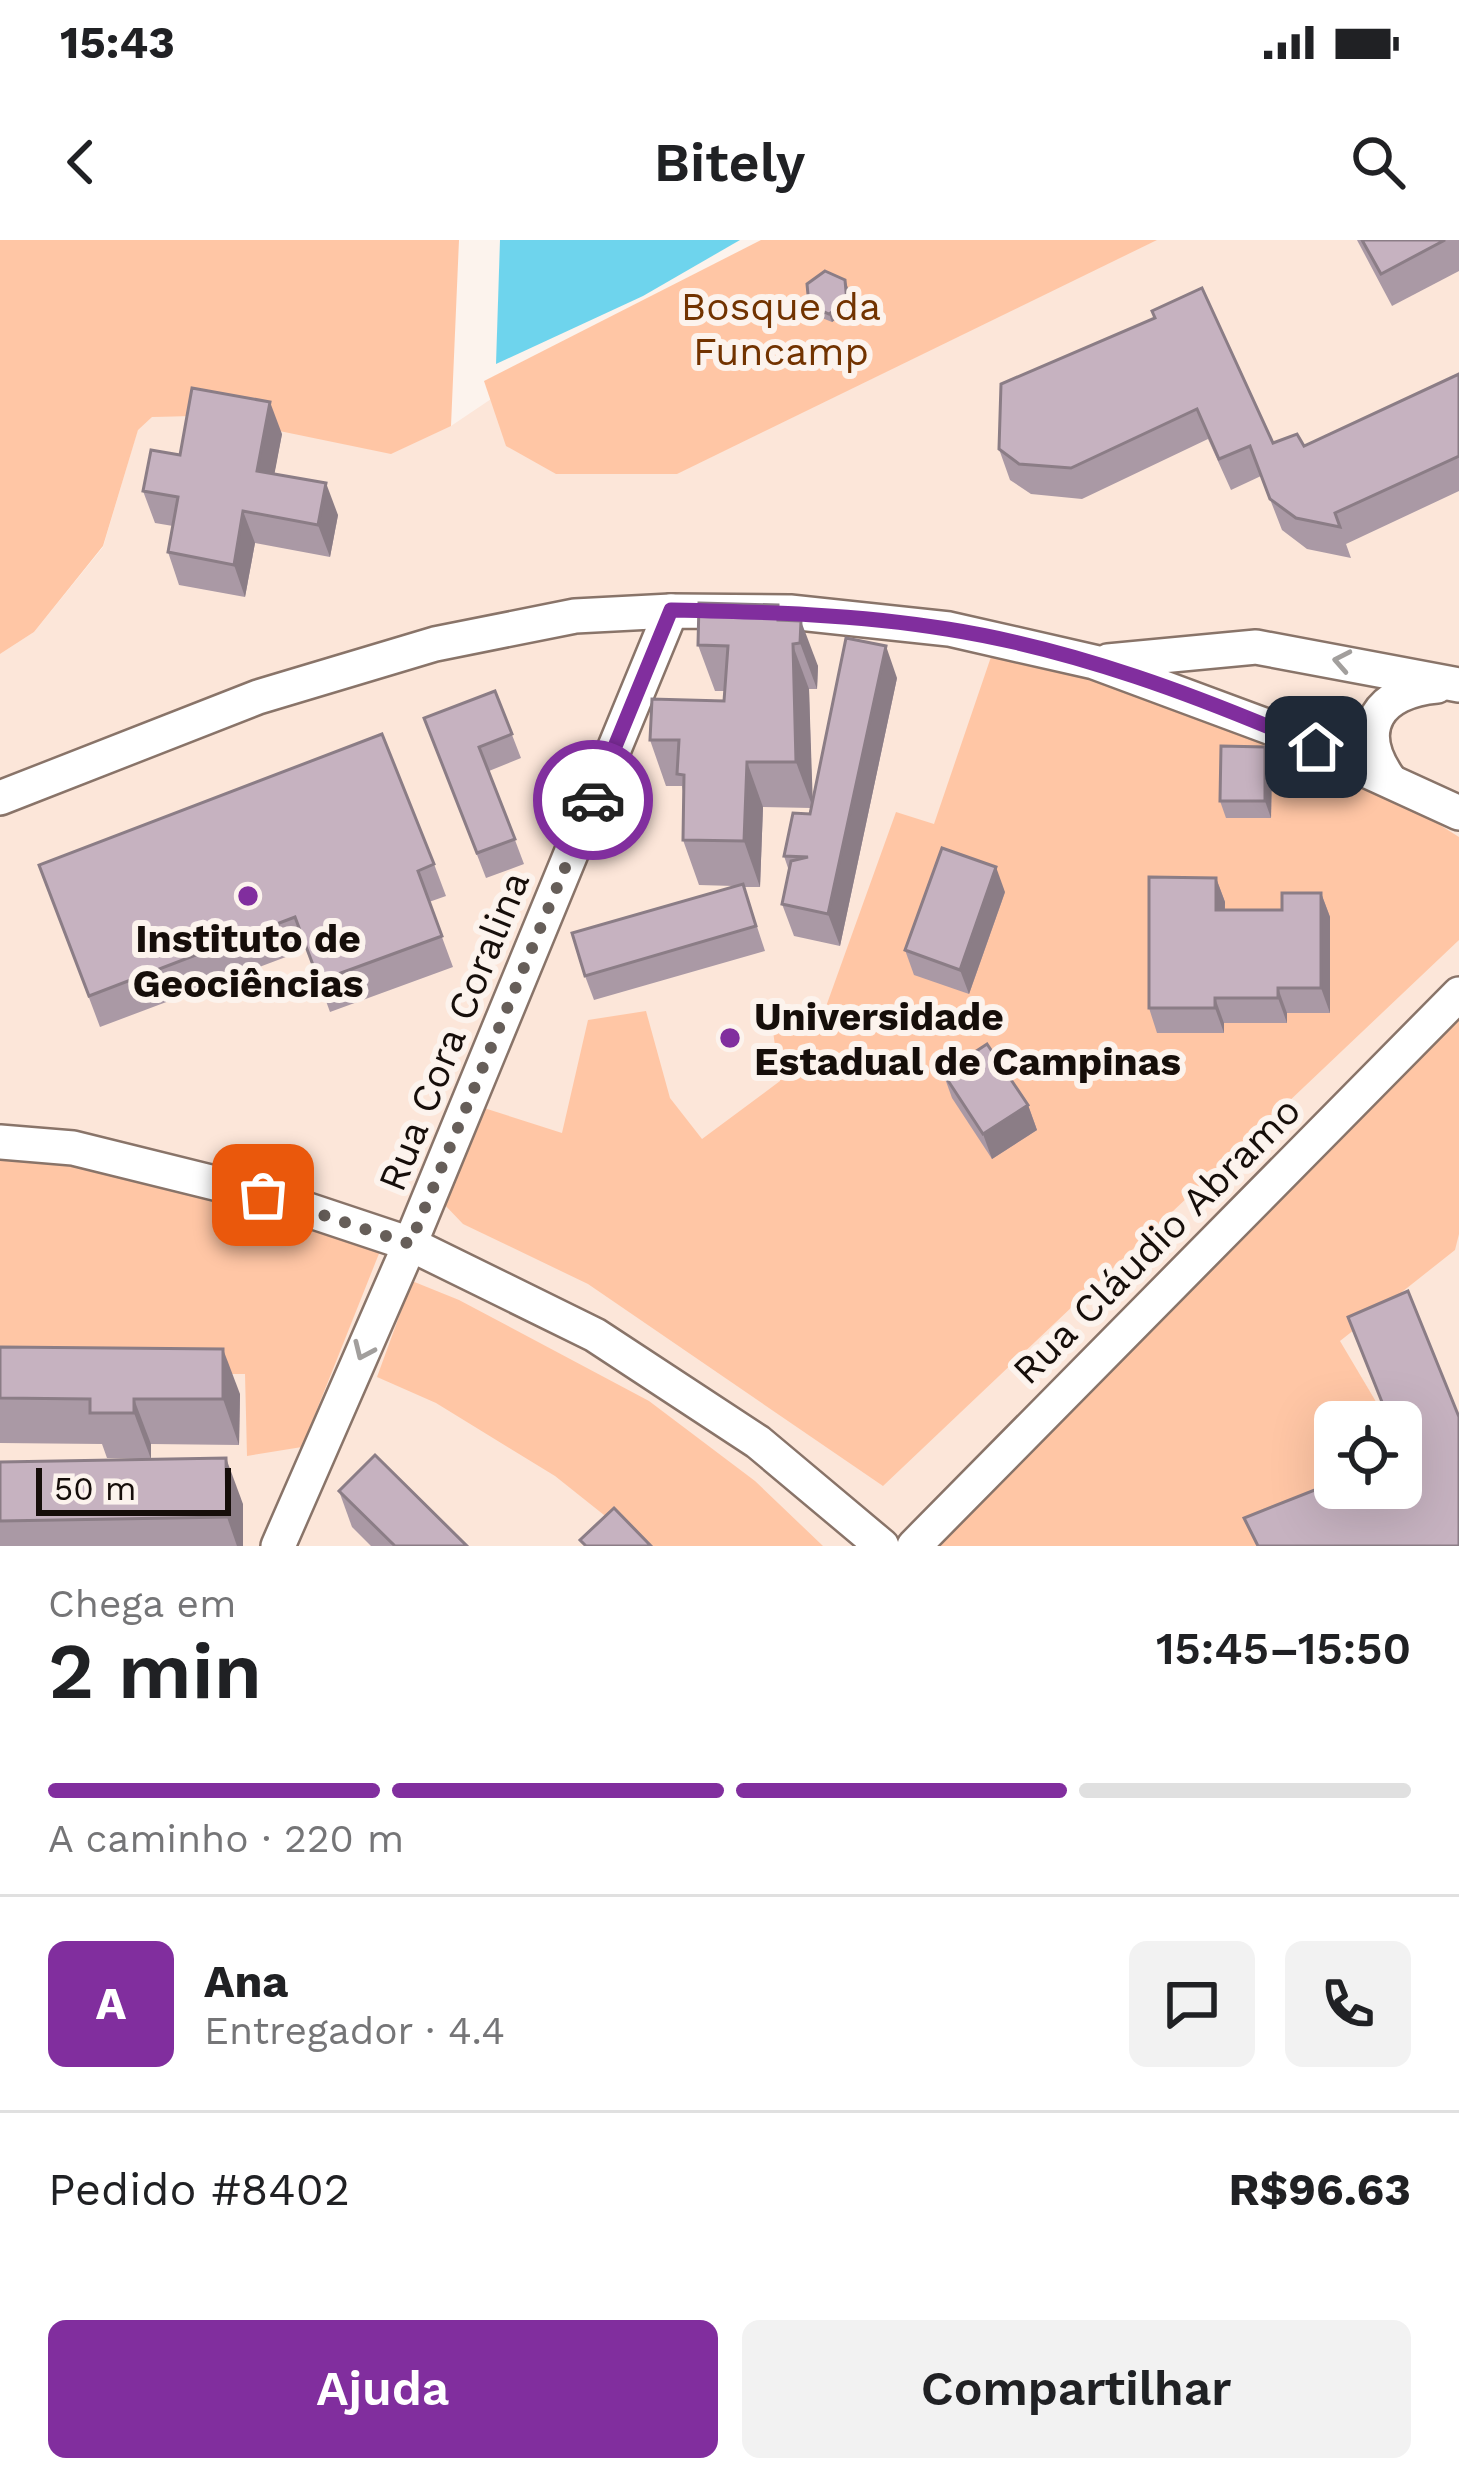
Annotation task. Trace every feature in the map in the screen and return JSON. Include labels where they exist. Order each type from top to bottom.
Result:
[{"type":"street","points":[[0,798],[265,694],[435,644],[575,616],[671,610],[790,612],[949,629],[1094,662],[1280,731],[1459,813]]},
{"type":"street","name":"Rua Cora Coralina","points":[[278,1546],[410,1244],[671,610]]},
{"type":"street","points":[[1094,662],[1256,647],[1458,684]]},
{"type":"street","points":[[1389,779],[1372,747],[1372,726],[1381,710],[1414,688],[1458,684]]},
{"type":"street","name":"Rua Cláudio Abramo","points":[[914,1546],[1459,994]]},
{"type":"street","points":[[0,1142],[73,1148],[221,1184],[410,1244],[595,1335],[758,1442],[882,1546]]},
{"type":"shaded area","name":"Universidade Estadual de Campinas","points":[[776,240],[1459,240],[1459,1546],[0,1546],[0,654],[34,632],[103,547],[138,429],[152,416],[451,426],[543,364]]},
{"type":"green space","points":[[0,240],[459,240],[451,426],[391,454],[207,416],[152,417],[138,430],[103,546],[34,632],[0,654]]},
{"type":"green space","name":"Bosque da Funcamp","points":[[761,240],[1157,240],[677,474],[556,474],[506,446],[484,381]]},
{"type":"green space","points":[[993,651],[1098,678],[1392,795],[1459,837],[1459,940],[883,1486],[588,1284],[463,1224],[442,1202],[484,1108],[562,1133],[588,1020],[646,1011],[670,1098],[702,1139],[780,1081],[771,1017],[819,1026],[896,812],[934,824]]},
{"type":"green space","points":[[1459,1004],[1459,1234],[1455,1250],[1340,1341],[1376,1401],[1314,1401],[1314,1504],[1257,1546],[923,1546]]},
{"type":"green space","points":[[0,1142],[386,1236],[302,1447],[247,1456],[245,1374],[53,1374],[0,1350]]},
{"type":"green space","points":[[412,1281],[459,1300],[649,1401],[755,1481],[823,1546],[643,1546],[555,1476],[436,1403],[377,1377]]},
{"type":"water","points":[[500,240],[740,240],[643,296],[496,364]]},
{"type":"building","points":[[1362,240],[1445,240],[1381,274]]},
{"type":"building","points":[[825,271],[845,280],[847,302],[829,314],[809,305],[807,284]]},
{"type":"building","points":[[1202,288],[1273,443],[1297,434],[1304,446],[1459,374],[1459,456],[1335,513],[1340,527],[1296,518],[1270,499],[1250,446],[1219,459],[1197,409],[1071,468],[1019,464],[999,449],[1001,384],[1155,318],[1152,311]]},
{"type":"building","points":[[192,388],[270,402],[257,471],[326,483],[318,525],[243,511],[234,565],[168,552],[178,497],[143,491],[151,450],[180,455]]},
{"type":"building","points":[[699,603],[778,605],[778,620],[801,621],[800,643],[793,644],[796,762],[747,762],[744,841],[683,840],[679,740],[650,740],[652,699],[724,701],[728,646],[698,645]]},
{"type":"building","points":[[846,638],[886,646],[828,914],[782,904],[791,861],[808,857],[784,856],[793,813],[810,814]]},
{"type":"building","points":[[495,691],[512,734],[479,747],[515,839],[477,853],[424,718]]},
{"type":"building","name":"Instituto de Geociências","points":[[382,734],[434,864],[418,871],[442,936],[319,981],[295,917],[89,996],[39,865]]},
{"type":"building","points":[[1221,746],[1265,747],[1265,801],[1220,801]]},
{"type":"building","points":[[942,848],[996,867],[960,970],[905,950]]},
{"type":"building","points":[[1149,877],[1216,878],[1216,910],[1282,910],[1282,893],[1321,893],[1321,988],[1278,988],[1278,998],[1215,998],[1215,1008],[1149,1008]]},
{"type":"building","points":[[743,884],[756,926],[585,976],[572,933]]},
{"type":"building","points":[[987,1044],[1028,1105],[983,1134],[943,1073]]},
{"type":"building","points":[[1408,1291],[1459,1417],[1459,1546],[1258,1546],[1244,1518],[1314,1490],[1314,1509],[1422,1509],[1422,1401],[1382,1401],[1348,1317]]},
{"type":"building","points":[[0,1347],[223,1349],[223,1399],[134,1399],[134,1413],[90,1413],[90,1399],[0,1398]]},
{"type":"building","points":[[375,1455],[467,1546],[395,1546],[339,1491]]},
{"type":"building","points":[[226,1458],[227,1517],[0,1521],[0,1462]]},
{"type":"building","points":[[614,1508],[651,1546],[586,1546],[580,1540]]},
{"type":"way so far","points":[[263,1195],[410,1244],[593,800]]},
{"type":"place","name":"Instituto de Geociências","points":[[248,896]]},
{"type":"place","name":"Universidade Estadual de Campinas","points":[[730,1038]]},
{"type":"route","points":[[593,800],[671,610],[790,612],[949,629],[1094,662],[1316,747]]}]
